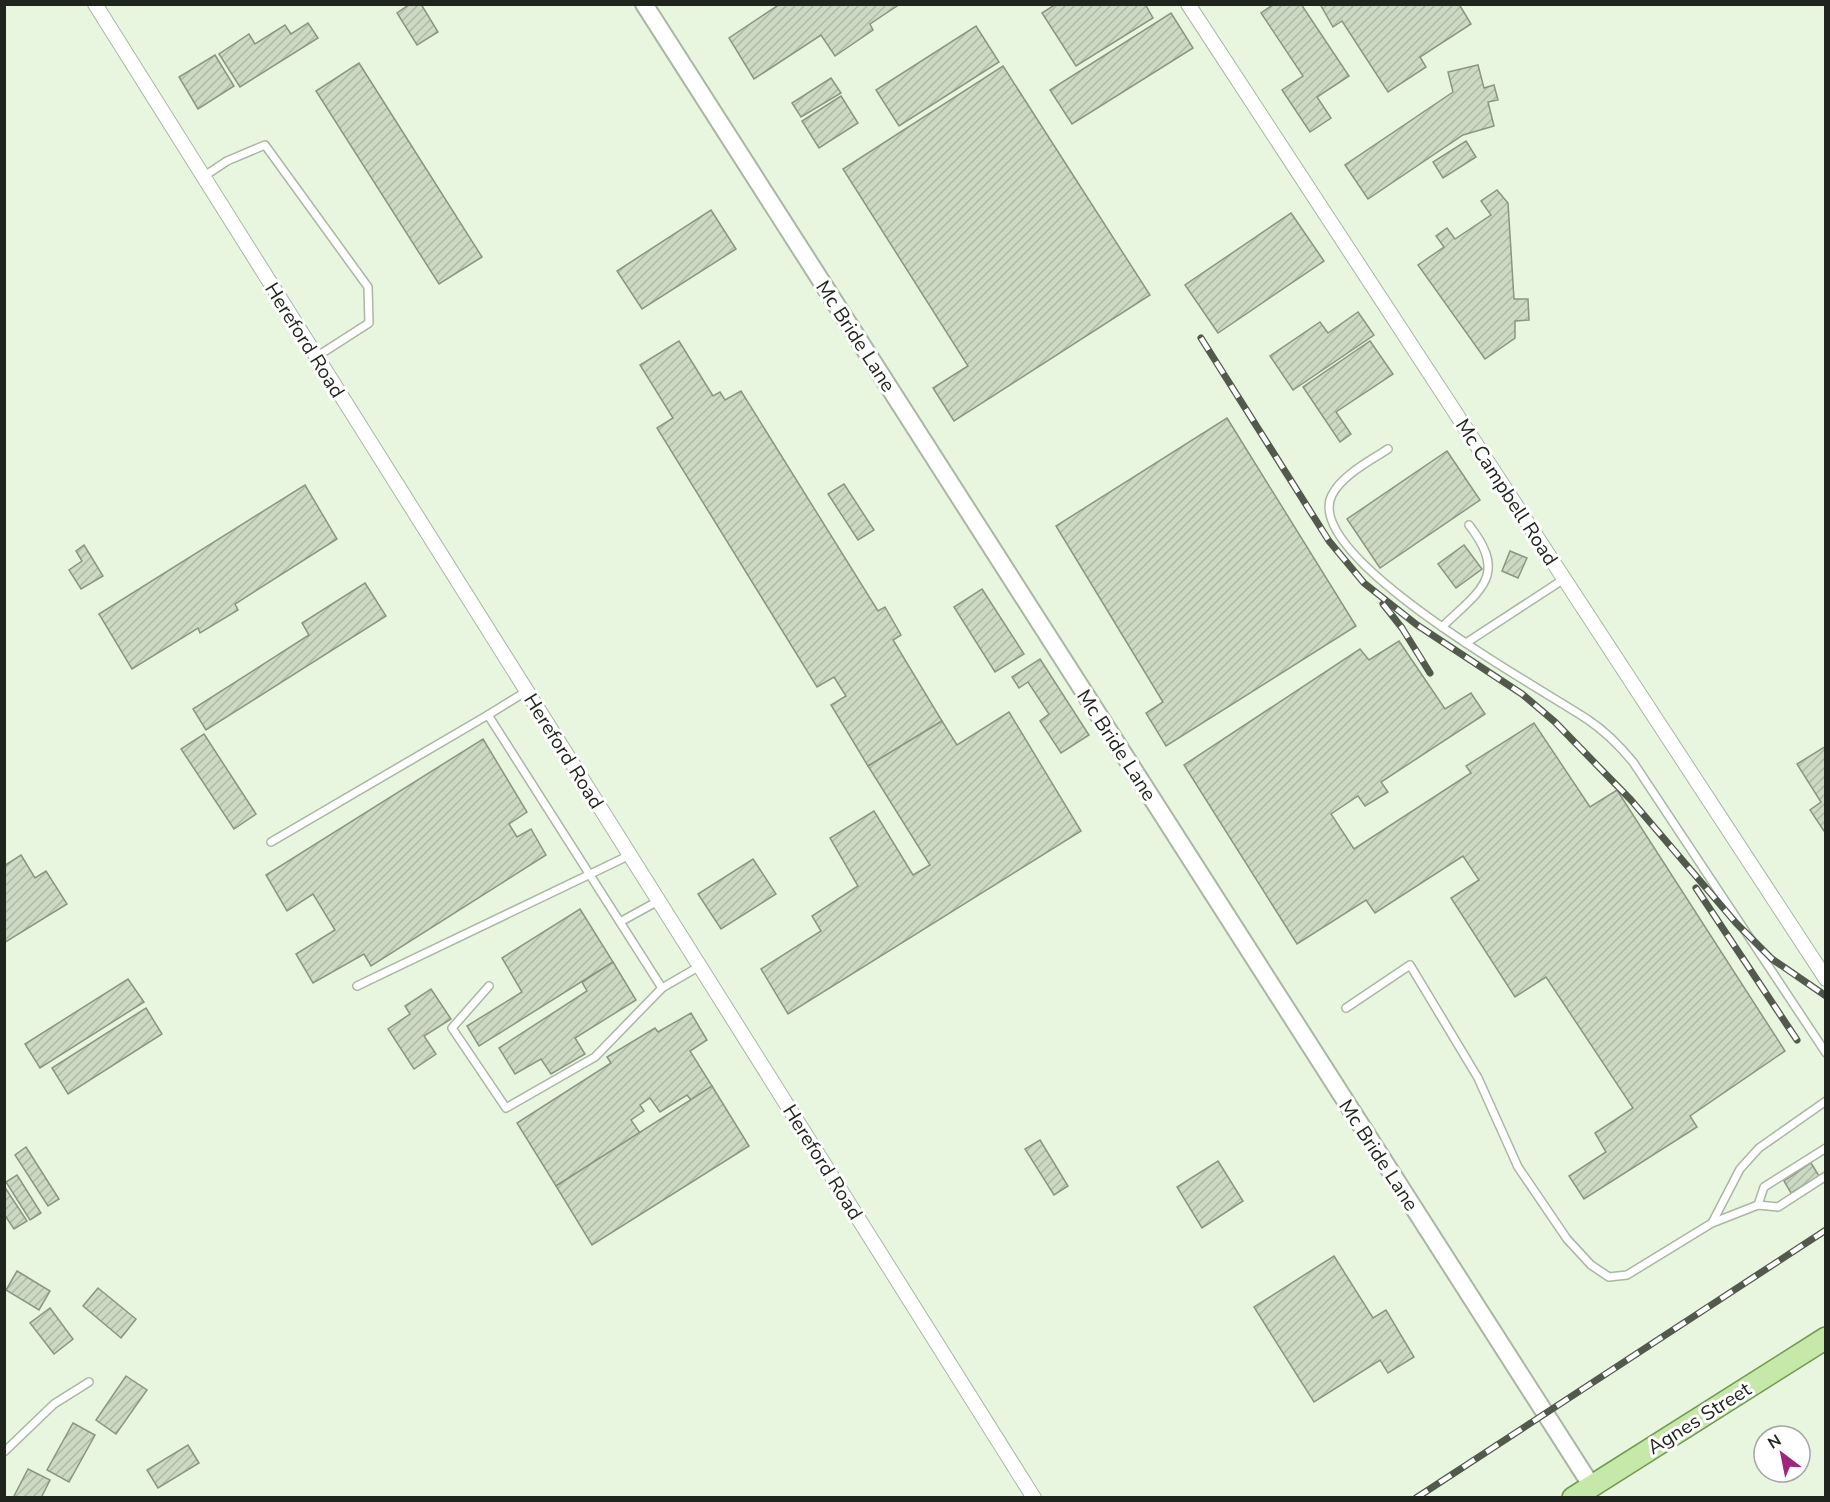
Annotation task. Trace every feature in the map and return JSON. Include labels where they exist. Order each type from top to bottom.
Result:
[{"type":"main road","name":"Agnes Street","points":[[1573,1497],[1595,1491],[1826,1338]]},
{"type":"street","name":"Hereford Road","points":[[94,4],[1034,1497]]},
{"type":"street","name":"Mc Bride Lane","points":[[644,4],[1595,1491]]},
{"type":"street","name":"Mc Campbell Road","points":[[1188,4],[1826,979]]},
{"type":"lane","points":[[203,177],[227,161],[265,145],[368,287],[369,322],[316,357]]},
{"type":"lane","points":[[1388,449],[1346,479],[1331,496],[1329,516],[1341,537],[1362,563],[1395,595],[1613,738],[1634,762],[1826,1053]]},
{"type":"lane","points":[[1442,627],[1475,595],[1488,576],[1490,562],[1479,538],[1469,525]]},
{"type":"lane","points":[[1466,643],[1564,579]]},
{"type":"lane","points":[[271,842],[527,692]]},
{"type":"lane","points":[[488,715],[662,988]]},
{"type":"lane","points":[[357,986],[630,855]]},
{"type":"lane","points":[[620,922],[658,901]]},
{"type":"lane","points":[[1347,1008],[1410,965],[1478,1078],[1518,1167],[1567,1239],[1591,1265],[1609,1277],[1627,1275],[1713,1223],[1758,1204],[1778,1207],[1826,1176]]},
{"type":"lane","points":[[489,986],[452,1028],[506,1108],[595,1057],[662,988],[699,966]]},
{"type":"lane","points":[[1713,1223],[1740,1169],[1759,1148],[1826,1101]]},
{"type":"lane","points":[[1758,1204],[1764,1187],[1826,1148]]},
{"type":"lane","points":[[4,1452],[54,1404],[89,1382]]},
{"type":"building","points":[[410,4],[421,4],[438,32],[417,45],[397,13]]},
{"type":"building","points":[[780,4],[900,4],[870,24],[873,30],[835,56],[821,35],[754,79],[729,38]]},
{"type":"building","points":[[1056,4],[1145,4],[1153,18],[1076,66],[1042,13]]},
{"type":"building","points":[[1274,4],[1301,4],[1349,76],[1317,97],[1331,118],[1310,132],[1282,90],[1303,76],[1261,13]]},
{"type":"building","points":[[1320,4],[1459,4],[1471,24],[1420,57],[1426,67],[1388,92],[1342,21],[1333,27]]},
{"type":"building","points":[[1171,13],[1193,48],[1072,124],[1050,90]]},
{"type":"building","points":[[308,23],[318,38],[240,87],[219,54],[249,34],[255,44],[285,25],[291,34]]},
{"type":"building","points":[[976,26],[999,62],[899,126],[876,90]]},
{"type":"building","points":[[215,55],[234,86],[198,109],[179,77]]},
{"type":"building","points":[[359,63],[482,257],[439,284],[316,91]]},
{"type":"building","points":[[1478,65],[1484,88],[1494,85],[1498,100],[1488,102],[1494,126],[1463,135],[1368,199],[1345,165],[1453,92],[1448,72]]},
{"type":"building","points":[[1003,66],[1150,295],[954,421],[933,388],[968,366],[843,169]]},
{"type":"building","points":[[831,78],[841,93],[801,117],[792,103]]},
{"type":"building","points":[[841,96],[858,123],[819,148],[802,121]]},
{"type":"building","points":[[1466,141],[1476,157],[1443,178],[1433,162]]},
{"type":"building","points":[[1497,190],[1508,203],[1514,299],[1528,299],[1529,320],[1515,321],[1515,338],[1485,359],[1418,265],[1444,247],[1436,236],[1447,228],[1455,239],[1491,215],[1481,201]]},
{"type":"building","points":[[711,210],[736,249],[642,309],[617,271]]},
{"type":"building","points":[[1291,213],[1324,261],[1218,333],[1185,285]]},
{"type":"building","points":[[1358,312],[1374,335],[1293,390],[1270,356],[1320,322],[1328,333]]},
{"type":"building","points":[[679,341],[713,396],[720,392],[725,400],[741,391],[878,611],[885,607],[901,635],[893,640],[942,721],[868,766],[831,705],[846,696],[834,677],[817,687],[657,428],[673,418],[640,365]]},
{"type":"building","points":[[1370,341],[1393,374],[1336,412],[1351,434],[1340,442],[1303,387]]},
{"type":"building","points":[[1227,418],[1356,626],[1166,746],[1146,713],[1163,702],[1056,526]]},
{"type":"building","points":[[1447,451],[1480,500],[1380,568],[1347,519]]},
{"type":"building","points":[[844,484],[874,530],[858,540],[828,494]]},
{"type":"building","points":[[305,485],[337,539],[235,604],[238,610],[200,633],[198,628],[132,669],[99,614]]},
{"type":"building","points":[[84,545],[103,576],[81,589],[69,570],[82,561],[76,551]]},
{"type":"building","points":[[1464,545],[1482,569],[1456,588],[1438,564]]},
{"type":"building","points":[[1510,551],[1527,558],[1518,578],[1502,571]]},
{"type":"building","points":[[365,583],[386,616],[206,730],[193,709],[309,635],[302,623]]},
{"type":"building","points":[[982,589],[1024,654],[995,672],[954,607]]},
{"type":"building","points":[[1399,641],[1445,709],[1471,693],[1485,714],[1381,782],[1388,792],[1365,806],[1358,796],[1331,814],[1354,849],[1471,773],[1466,766],[1534,723],[1590,807],[1617,790],[1785,1051],[1690,1116],[1697,1127],[1584,1199],[1569,1176],[1606,1152],[1595,1133],[1633,1108],[1546,977],[1515,997],[1451,898],[1479,880],[1463,856],[1375,913],[1366,900],[1297,944],[1184,765],[1360,649],[1369,660]]},
{"type":"building","points":[[1040,659],[1089,735],[1061,753],[1040,721],[1049,714],[1028,682],[1019,688],[1012,677]]},
{"type":"building","points":[[1009,712],[1081,831],[788,1014],[761,969],[821,931],[812,916],[858,886],[830,838],[874,811],[913,875],[930,865],[868,766],[942,721],[957,745]]},
{"type":"building","points":[[204,734],[256,814],[234,829],[181,749]]},
{"type":"building","points":[[483,739],[527,812],[509,824],[517,837],[531,829],[546,855],[371,966],[364,954],[313,983],[296,954],[335,930],[313,894],[287,911],[266,875]]},
{"type":"building","points":[[1826,746],[1826,834],[1810,810],[1821,802],[1797,764]]},
{"type":"building","points":[[21,855],[35,878],[46,871],[67,904],[4,943],[4,866]]},
{"type":"building","points":[[753,859],[776,894],[721,929],[698,894]]},
{"type":"building","points":[[580,909],[613,962],[479,1046],[467,1026],[522,992],[502,958]]},
{"type":"building","points":[[613,962],[636,1000],[575,1038],[585,1054],[551,1074],[541,1059],[515,1074],[499,1048],[587,991],[582,982]]},
{"type":"building","points":[[128,979],[144,1002],[40,1068],[25,1044]]},
{"type":"building","points":[[431,989],[451,1019],[424,1036],[436,1054],[414,1069],[388,1029],[410,1014],[405,1006]]},
{"type":"building","points":[[146,1008],[162,1034],[68,1094],[52,1068]]},
{"type":"building","points":[[691,1013],[707,1040],[690,1051],[712,1086],[691,1100],[687,1095],[660,1112],[650,1098],[640,1105],[644,1111],[631,1120],[640,1133],[556,1186],[517,1123],[611,1063],[607,1057],[655,1028],[658,1032]]},
{"type":"building","points":[[712,1086],[749,1146],[592,1245],[556,1186]]},
{"type":"building","points":[[1040,1140],[1068,1186],[1054,1195],[1025,1149]]},
{"type":"building","points":[[26,1147],[59,1199],[48,1206],[15,1155]]},
{"type":"building","points":[[1218,1161],[1243,1201],[1202,1228],[1177,1187]]},
{"type":"building","points":[[1811,1163],[1819,1176],[1791,1193],[1784,1181]]},
{"type":"building","points":[[17,1175],[41,1213],[30,1220],[6,1182]]},
{"type":"building","points":[[4,1186],[27,1221],[14,1229],[4,1214]]},
{"type":"building","points":[[1334,1256],[1373,1318],[1386,1310],[1414,1357],[1388,1373],[1380,1360],[1314,1402],[1254,1307]]},
{"type":"building","points":[[17,1271],[50,1291],[39,1310],[6,1290]]},
{"type":"building","points":[[98,1288],[136,1319],[121,1338],[83,1306]]},
{"type":"building","points":[[50,1308],[73,1339],[54,1354],[30,1323]]},
{"type":"building","points":[[126,1376],[147,1390],[116,1434],[96,1420]]},
{"type":"building","points":[[73,1423],[95,1435],[69,1482],[47,1470]]},
{"type":"building","points":[[188,1445],[199,1463],[158,1488],[147,1470]]},
{"type":"building","points":[[28,1469],[50,1480],[41,1498],[13,1498]]},
{"type":"railway","points":[[1201,338],[1329,541],[1364,583],[1417,625],[1522,694],[1555,722],[1631,800],[1736,923],[1772,959],[1826,996]]},
{"type":"railway","points":[[1383,604],[1402,628],[1430,673]]},
{"type":"railway","points":[[1696,888],[1797,1040]]},
{"type":"railway","points":[[1416,1498],[1826,1230]]}]
